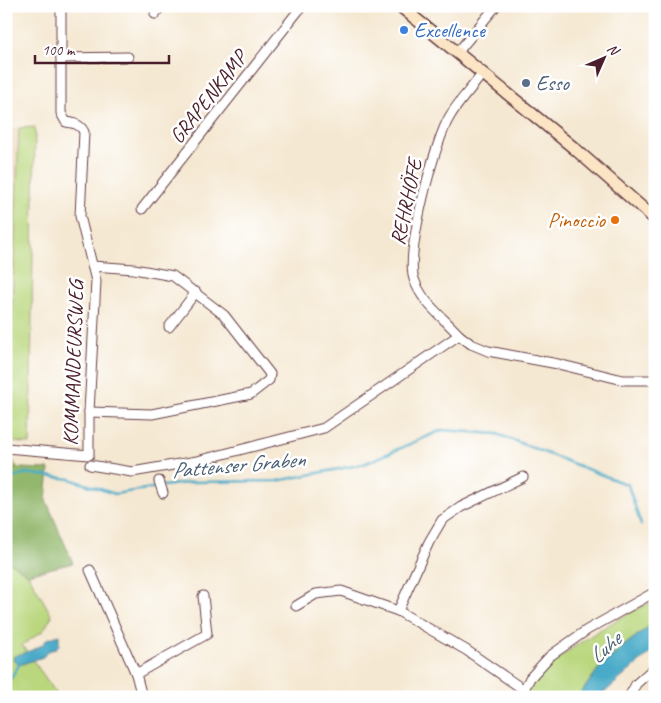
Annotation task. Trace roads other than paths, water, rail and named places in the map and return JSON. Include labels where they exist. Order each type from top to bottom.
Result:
[{"type":"main road","points":[[400,6],[567,142],[655,219]]},
{"type":"street","name":"KOMMANDEURSWEG","points":[[6,448],[89,455],[89,412],[96,281],[87,238],[80,216],[84,132],[82,127],[77,124],[66,122],[60,113],[62,6]]},
{"type":"street","name":"GRAPENKAMP","points":[[142,209],[302,6]]},
{"type":"street","points":[[457,53],[496,6]]},
{"type":"street","points":[[61,58],[128,57]]},
{"type":"street","name":"REHRHÖFE","points":[[482,74],[449,117],[434,154],[425,188],[411,261],[413,276],[419,292],[427,305],[459,335],[471,344],[488,351],[558,364],[623,380],[654,380]]},
{"type":"street","points":[[89,412],[152,414],[250,394],[269,380],[270,374],[224,315],[173,276],[134,269],[92,266]]},
{"type":"street","points":[[169,327],[196,292]]},
{"type":"street","points":[[90,465],[132,472],[197,461],[324,428],[459,335]]},
{"type":"street","points":[[398,611],[429,542],[442,520],[461,507],[523,477]]},
{"type":"street","points":[[159,481],[164,493]]},
{"type":"street","points":[[90,570],[136,674],[142,697]]},
{"type":"street","points":[[296,606],[316,594],[341,591],[398,611],[466,650],[522,693],[530,678],[550,656],[587,630],[655,592]]},
{"type":"street","points":[[136,674],[207,634],[203,596]]},
{"type":"street","points":[[629,697],[636,684],[655,667]]},
{"type":"water","points":[[655,622],[655,649],[599,697],[578,697],[599,668]]},
{"type":"water","points":[[59,635],[59,645],[55,649],[48,651],[43,657],[19,665],[13,660],[14,656],[35,649],[47,639]]},
{"type":"waterway","name":"Pattenser Graben","points":[[163,486],[193,482],[277,481],[364,464],[442,430],[497,434],[628,485],[641,525]]},
{"type":"waterway","name":"Pattenser Graben","points":[[6,480],[26,473],[70,479],[115,494],[158,487]]},
{"type":"waterway","points":[[6,686],[19,665]]},
{"type":"place","name":"Excellence","points":[[404,30]]},
{"type":"place","name":"Esso","points":[[526,83]]},
{"type":"place","name":"Pinoccio","points":[[615,220]]},
{"type":"water label","name":"Luhe","points":[[605,648]]}]
